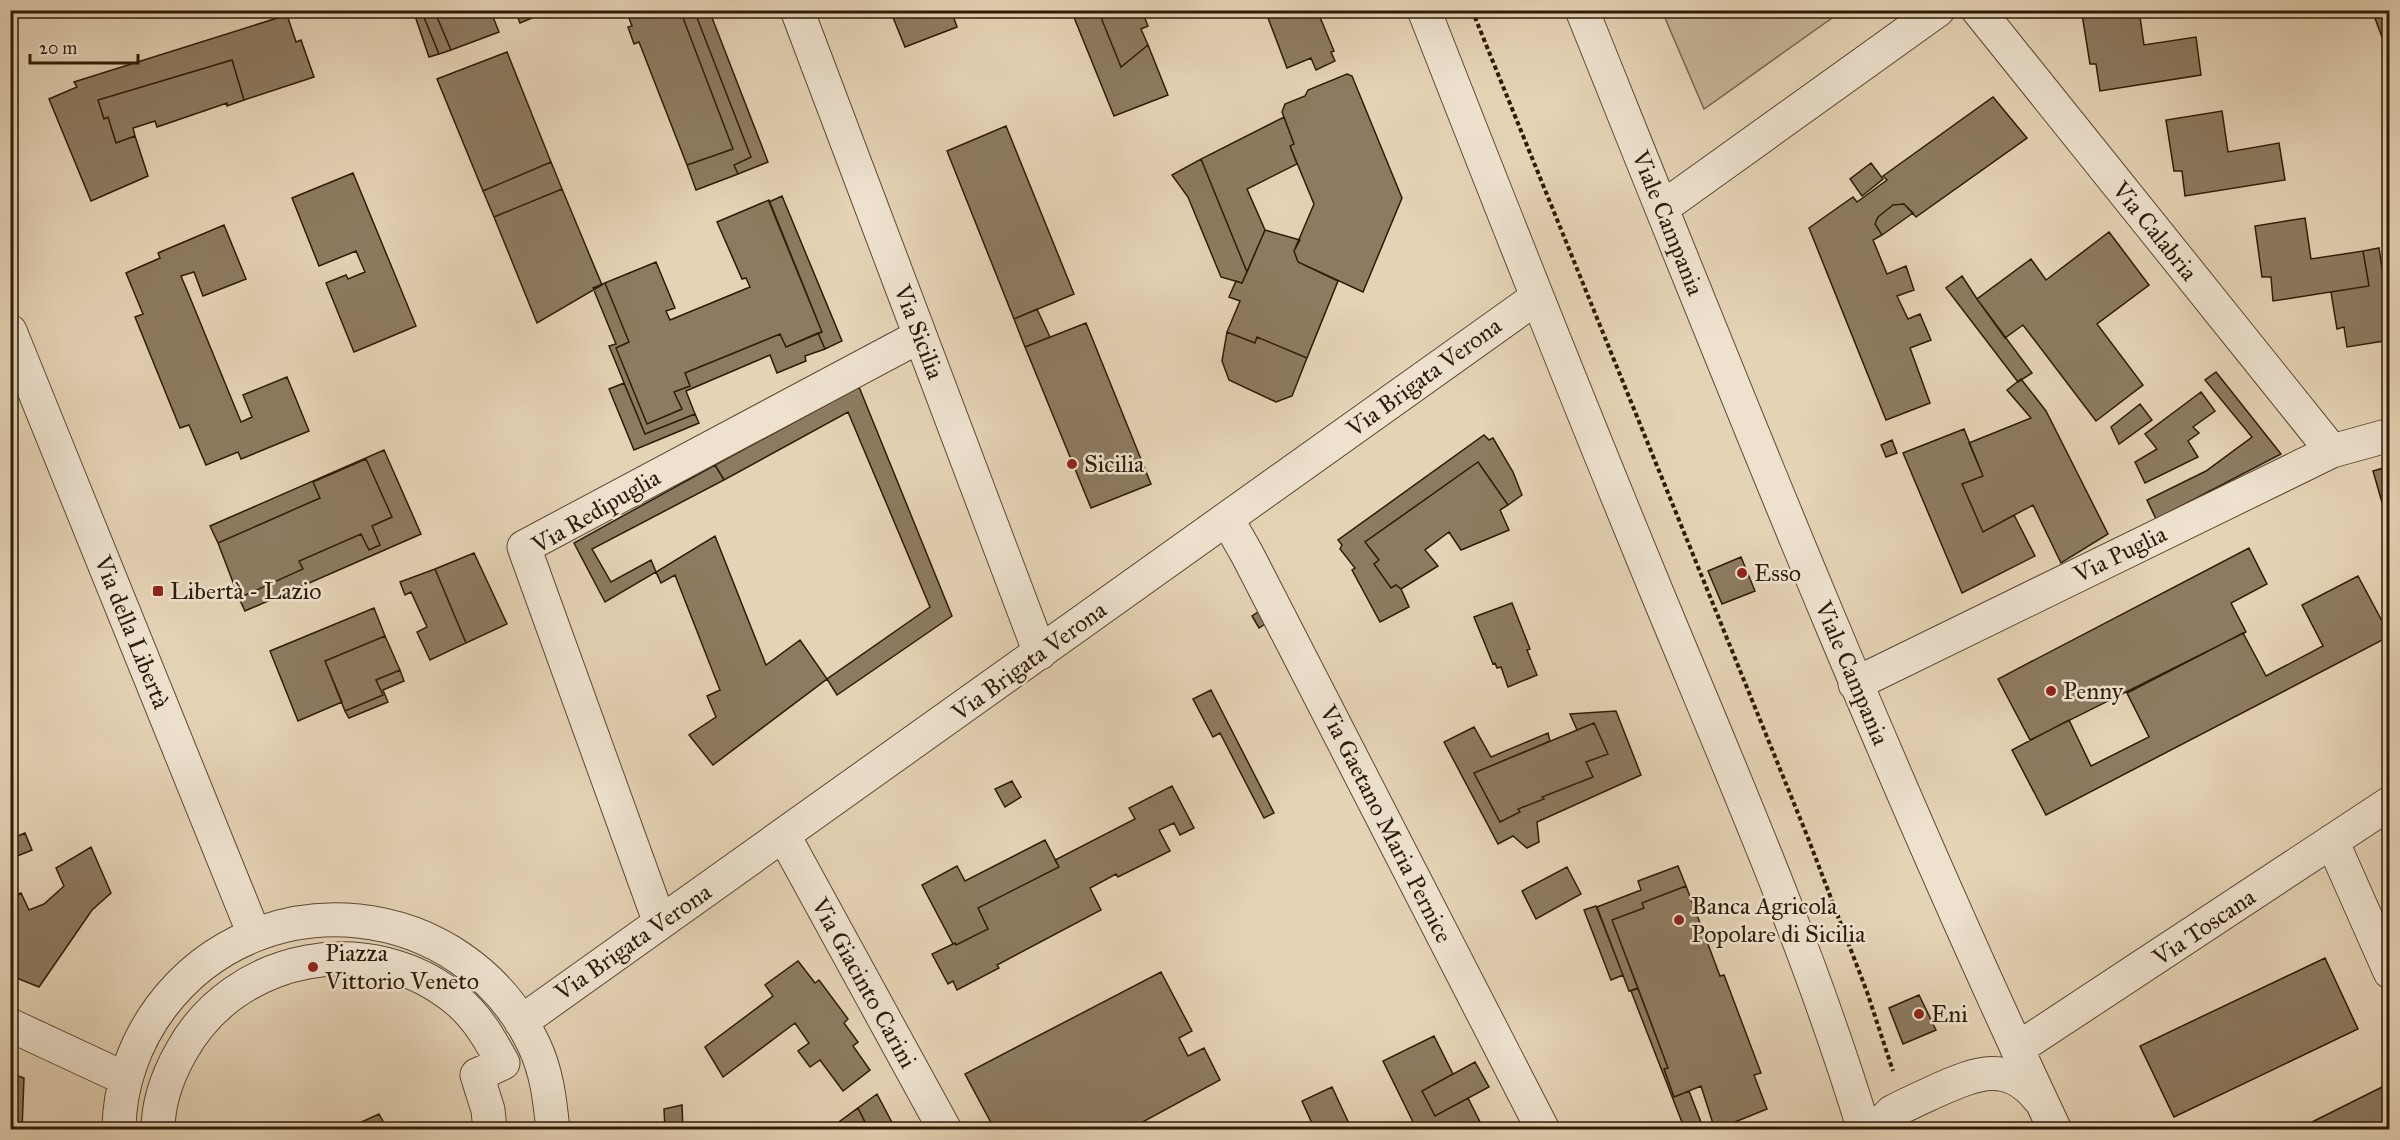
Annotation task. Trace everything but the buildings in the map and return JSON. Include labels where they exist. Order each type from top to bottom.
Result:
[{"type":"street","name":"Via Sicilia","points":[[797,10],[1041,653]]},
{"type":"street","points":[[1424,10],[1536,298],[1789,919],[1845,1067],[1864,1130]]},
{"type":"street","name":"Viale Campania","points":[[1582,10],[1855,684],[2049,1117]]},
{"type":"street","points":[[1662,208],[1938,10]]},
{"type":"street","name":"Via Calabria","points":[[1978,10],[2332,451]]},
{"type":"street","name":"Via Brigata Verona","points":[[521,1022],[1536,298]]},
{"type":"street","name":"Via della Libertà","points":[[10,331],[254,934]]},
{"type":"street","name":"Via Redipuglia","points":[[660,923],[524,547],[920,336]]},
{"type":"street","name":"Via Puglia","points":[[1855,684],[2332,451],[2390,435]]},
{"type":"street","name":"Via Gaetano Maria Pernice","points":[[1227,519],[1543,1130]]},
{"type":"street","name":"Via Toscana","points":[[2017,1049],[2390,803]]},
{"type":"street","name":"Via Giacinto Carini","points":[[784,836],[945,1130]]},
{"type":"street","points":[[2332,841],[2390,972]]},
{"type":"street","points":[[119,1130],[126,1079],[137,1048],[152,1019],[172,992],[195,970],[222,950],[254,934],[307,920],[364,920],[420,935],[470,964],[499,993],[521,1022],[535,1047],[550,1094],[553,1130]]},
{"type":"street","points":[[158,1130],[163,1095],[173,1066],[188,1039],[207,1015],[230,994],[256,978],[284,966],[314,959],[345,958],[376,961],[405,970],[458,1001],[480,1023],[503,1064],[477,1074],[488,1110],[489,1130]]},
{"type":"street","points":[[10,1025],[126,1079]]},
{"type":"street","points":[[1880,1130],[1892,1112],[1970,1076],[1989,1073],[2003,1074],[2020,1080],[2049,1117]]},
{"type":"path","points":[[1472,10],[1808,838],[1867,993],[1904,1106]]},
{"type":"shaded area","points":[[1662,11],[1842,11],[1704,109]]},
{"type":"place","name":"Sicilia","points":[[1072,464]]},
{"type":"place","name":"Esso","points":[[1742,573]]},
{"type":"place","name":"Libertà - Lazio","points":[[158,591]]},
{"type":"place","name":"Penny","points":[[2051,691]]},
{"type":"place","name":"Banca Agricola Popolare di Sicilia","points":[[1679,920]]},
{"type":"place","name":"Piazza Vittorio Veneto","points":[[313,967]]},
{"type":"place","name":"Eni","points":[[1919,1014]]}]
